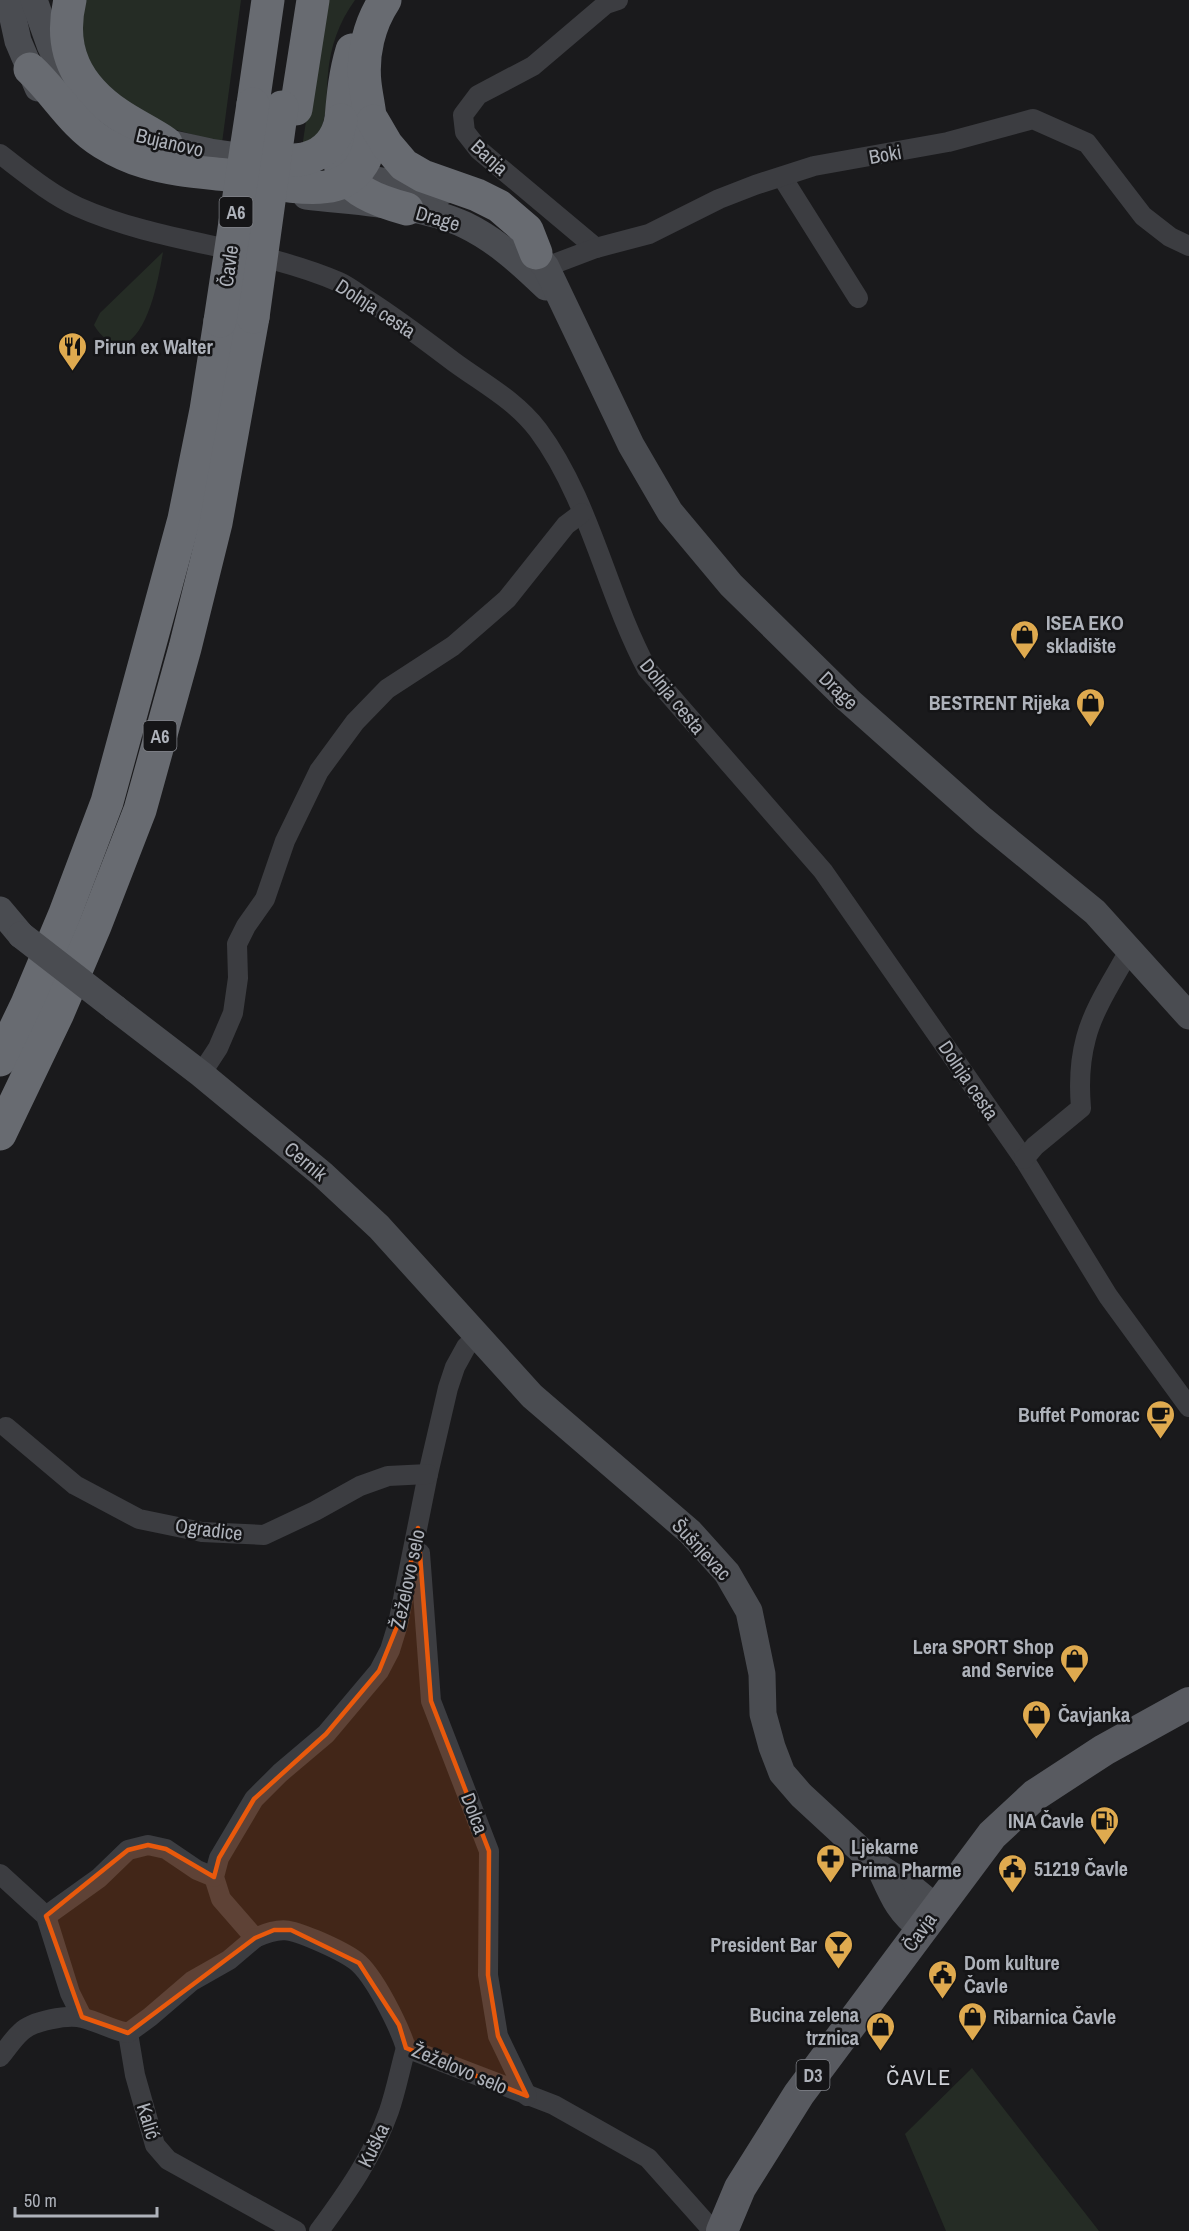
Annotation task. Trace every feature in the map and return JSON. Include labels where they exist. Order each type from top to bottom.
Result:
[{"type":"highway","points":[[70,0],[66,27],[68,49],[72,62],[85,85],[120,115],[166,143]]},
{"type":"highway","points":[[243,317],[267,105],[252,0]]},
{"type":"highway","name":"A6","points":[[267,0],[267,105]]},
{"type":"highway","name":"A6","points":[[267,105],[296,0]]},
{"type":"highway","points":[[267,105],[313,0]]},
{"type":"highway","points":[[283,178],[307,158],[323,151],[357,118],[365,80],[365,57],[370,33],[382,4]]},
{"type":"highway","points":[[30,69],[81,126],[105,144],[136,159],[170,168],[311,187],[337,184],[362,165],[366,156],[372,132],[357,118]]},
{"type":"highway","name":"Čavle","points":[[243,317],[267,105]]},
{"type":"highway","points":[[357,118],[387,145],[404,165],[423,177],[477,195],[499,206],[527,230],[541,260]]},
{"type":"highway","points":[[347,175],[369,196],[407,209]]},
{"type":"highway","name":"A6","points":[[0,1060],[27,1004],[64,916],[107,802],[184,519],[206,410],[243,317]]},
{"type":"highway","name":"A6","points":[[0,1134],[58,1013],[140,810],[185,648],[228,467],[243,317]]},
{"type":"main road","name":"Bujanovo","points":[[9,0],[18,41],[48,106],[63,124],[105,156],[136,169],[181,179],[347,175]]},
{"type":"main road","name":"Bujanovo","points":[[34,0],[50,45],[63,72],[94,111],[121,130],[137,136],[210,152],[283,178]]},
{"type":"main road","name":"Drage","points":[[347,175],[465,199],[485,208],[515,230],[541,260],[631,445],[670,512],[731,585],[849,700],[983,820],[1095,912],[1189,1016]]},
{"type":"main road","name":"Drage","points":[[283,178],[464,224],[515,258],[564,304]]},
{"type":"main road","name":"Cernik","points":[[0,910],[21,935],[201,1074],[322,1174],[378,1227],[477,1336]]},
{"type":"main road","name":"Šušnjevac","points":[[477,1336],[532,1396],[690,1532],[727,1573],[749,1611],[762,1674],[763,1714],[782,1773],[801,1795],[880,1869],[896,1904],[908,1919],[929,1918]]},
{"type":"main road","name":"Čavja","points":[[722,2231],[740,2188],[799,2094],[992,1835],[1035,1795],[1104,1750],[1189,1703]]},
{"type":"street","name":"Banja","points":[[596,248],[478,150],[465,132],[464,115],[478,94],[533,66],[606,4],[618,0]]},
{"type":"street","name":"Boki","points":[[541,260],[649,234],[719,199],[814,166],[948,142],[1033,119],[1087,143],[1143,216],[1170,237],[1189,246]]},
{"type":"street","name":"Dolnja cesta","points":[[0,154],[38,183],[78,207],[129,225],[294,265],[341,283],[387,312],[492,387],[520,410],[551,450],[582,513],[635,647],[646,669],[824,872],[1024,1159],[1108,1296],[1189,1407]]},
{"type":"street","points":[[782,177],[858,298]]},
{"type":"street","points":[[201,1074],[218,1048],[233,1013],[238,978],[237,944],[265,898],[285,841],[318,771],[355,722],[387,689],[453,646],[507,599],[566,525],[582,513]]},
{"type":"street","points":[[1024,1159],[1035,1146],[1081,1108],[1080,1082],[1086,1037],[1130,949]]},
{"type":"street","name":"Žeželovo selo","points":[[214,1877],[219,1858],[254,1799],[326,1734],[379,1671],[390,1650],[398,1624],[448,1388],[455,1367],[466,1347],[477,1336]]},
{"type":"street","name":"Ogradice","points":[[6,1427],[75,1485],[139,1519],[202,1532],[264,1535],[315,1511],[360,1486],[388,1476],[428,1474]]},
{"type":"street","name":"Dolca","points":[[418,1528],[431,1701],[489,1851],[488,1975],[498,2036],[527,2096]]},
{"type":"street","points":[[0,2057],[21,2031],[37,2023],[61,2018],[82,2017],[128,2033],[150,2018],[192,1981],[229,1960],[255,1938],[222,1899],[214,1877],[197,1870],[166,1849],[148,1845],[128,1850],[99,1878],[46,1916]]},
{"type":"street","points":[[0,1874],[46,1916],[70,1993],[82,2017]]},
{"type":"street","name":"Žeželovo selo","points":[[255,1938],[273,1930],[291,1930],[337,1949],[359,1963],[399,2025],[406,2048],[554,2105],[648,2158],[713,2231]]},
{"type":"street","name":"Kalić","points":[[128,2033],[135,2075],[155,2145],[168,2160],[296,2231]]},
{"type":"street","name":"Kuška","points":[[319,2231],[354,2183],[372,2150],[389,2110],[406,2048]]},
{"type":"highlighted area","points":[[418,1528],[431,1701],[489,1851],[488,1975],[498,2036],[527,2096],[406,2048],[399,2025],[359,1963],[291,1930],[274,1930],[255,1938],[128,2033],[82,2017],[46,1916],[128,1850],[148,1845],[166,1849],[214,1877],[219,1858],[254,1799],[326,1734],[379,1671],[398,1624]]},
{"type":"shaded area","points":[[83,0],[241,0],[222,143],[156,124],[142,117],[88,69],[79,11]]},
{"type":"shaded area","points":[[324,0],[355,0],[344,17],[333,45],[322,127],[316,138],[302,148]]},
{"type":"shaded area","points":[[163,252],[151,305],[139,330],[122,346],[109,341],[94,325],[100,313]]},
{"type":"shaded area","points":[[972,2068],[1099,2231],[946,2231],[905,2134]]},
{"type":"place","name":"Pirun ex Walter","points":[[73,372]]},
{"type":"place","name":"ISEA EKO skladište","points":[[1025,660]]},
{"type":"place","name":"BESTRENT Rijeka","points":[[1091,728]]},
{"type":"place","name":"Buffet Pomorac","points":[[1161,1440]]},
{"type":"place","name":"Lera SPORT Shop and Service","points":[[1075,1684]]},
{"type":"place","name":"Čavjanka","points":[[1037,1740]]},
{"type":"place","name":"INA Čavle","points":[[1105,1846]]},
{"type":"place","name":"Ljekarne Prima Pharme","points":[[830,1884]]},
{"type":"place","name":"51219 Čavle","points":[[1013,1894]]},
{"type":"place","name":"President Bar","points":[[838,1970]]},
{"type":"place","name":"Dom kulture Čavle","points":[[943,2000]]},
{"type":"place","name":"Ribarnica Čavle","points":[[972,2042]]},
{"type":"place","name":"Bucina zelena trznica","points":[[880,2052]]},
{"type":"district","name":"ČAVLE","points":[[919,2077]]}]
